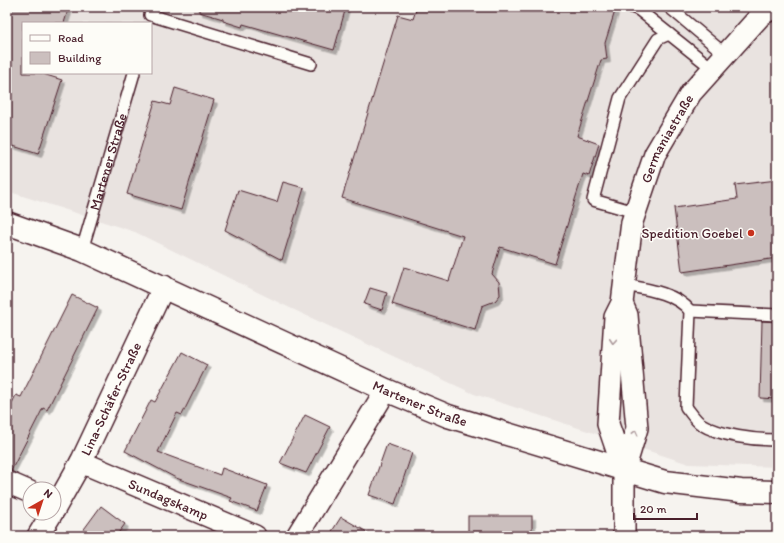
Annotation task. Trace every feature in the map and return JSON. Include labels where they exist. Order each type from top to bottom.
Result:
[{"type":"street","name":"Germaniastraße","points":[[624,471],[608,424],[615,317],[623,294],[632,222],[635,212],[655,154],[691,93],[761,15],[775,7]]},
{"type":"street","name":"Martener Straße","points":[[7,223],[82,250],[164,286],[386,390],[448,416],[624,471],[665,482],[741,491],[777,492]]},
{"type":"street","name":"Lina-Schäfer-Straße","points":[[62,494],[81,462],[164,286]]},
{"type":"street","name":"Germaniastraße","points":[[623,294],[627,315],[637,428],[624,471],[624,536]]},
{"type":"street","points":[[297,536],[386,390]]},
{"type":"street","name":"Sundagskamp","points":[[81,462],[255,536]]},
{"type":"street","points":[[7,482],[22,489]]},
{"type":"street","name":"Lina-Schäfer-Straße","points":[[38,536],[46,521]]},
{"type":"lane","points":[[632,7],[639,10],[669,34],[719,62]]},
{"type":"lane","points":[[669,7],[719,62]]},
{"type":"lane","points":[[150,15],[311,64]]},
{"type":"lane","points":[[635,212],[593,200],[620,98],[658,39],[669,34]]},
{"type":"lane","name":"Martener Straße","points":[[82,250],[134,74]]},
{"type":"lane","points":[[623,294],[655,292],[683,302],[690,312],[686,408],[700,423],[716,432],[763,440],[777,440]]},
{"type":"lane","points":[[690,312],[777,315]]},
{"type":"shaded area","points":[[7,7],[777,7],[777,467],[689,464],[474,394],[288,307],[135,232],[7,191]]},
{"type":"building","points":[[7,7],[69,7],[64,22],[22,22],[22,74],[43,74],[62,80],[38,154],[7,144]]},
{"type":"building","points":[[199,7],[346,7],[334,50],[243,24],[242,27],[223,21],[223,19],[199,12]]},
{"type":"building","points":[[417,7],[603,7],[615,11],[605,43],[607,59],[601,60],[577,136],[599,144],[589,176],[583,174],[555,264],[500,247],[492,274],[499,282],[500,295],[495,301],[482,306],[475,330],[392,304],[404,267],[449,281],[463,236],[342,198],[398,15],[413,19]]},
{"type":"building","points":[[175,88],[214,100],[181,210],[127,194],[155,101],[170,105]]},
{"type":"building","points":[[777,180],[777,258],[682,272],[674,208],[737,199],[735,185]]},
{"type":"building","points":[[283,182],[304,188],[282,260],[225,230],[238,190],[277,202]]},
{"type":"building","points":[[370,288],[387,293],[382,310],[364,304]]},
{"type":"building","points":[[72,295],[98,308],[47,410],[43,408],[11,471],[7,470],[7,413],[16,395],[21,397]]},
{"type":"building","points":[[762,321],[777,322],[777,399],[760,398]]},
{"type":"building","points":[[182,352],[207,365],[182,415],[177,413],[158,452],[220,475],[222,468],[267,485],[257,511],[230,501],[232,498],[176,478],[125,451],[151,400],[155,402]]},
{"type":"building","points":[[305,415],[330,427],[306,473],[280,463]]},
{"type":"building","points":[[387,444],[412,453],[395,504],[369,495]]},
{"type":"building","points":[[101,506],[125,524],[116,536],[79,536]]},
{"type":"building","points":[[468,516],[532,516],[532,536],[468,536]]},
{"type":"building","points":[[341,517],[374,536],[329,536]]},
{"type":"place","name":"Spedition Goebel","points":[[751,233]]}]
